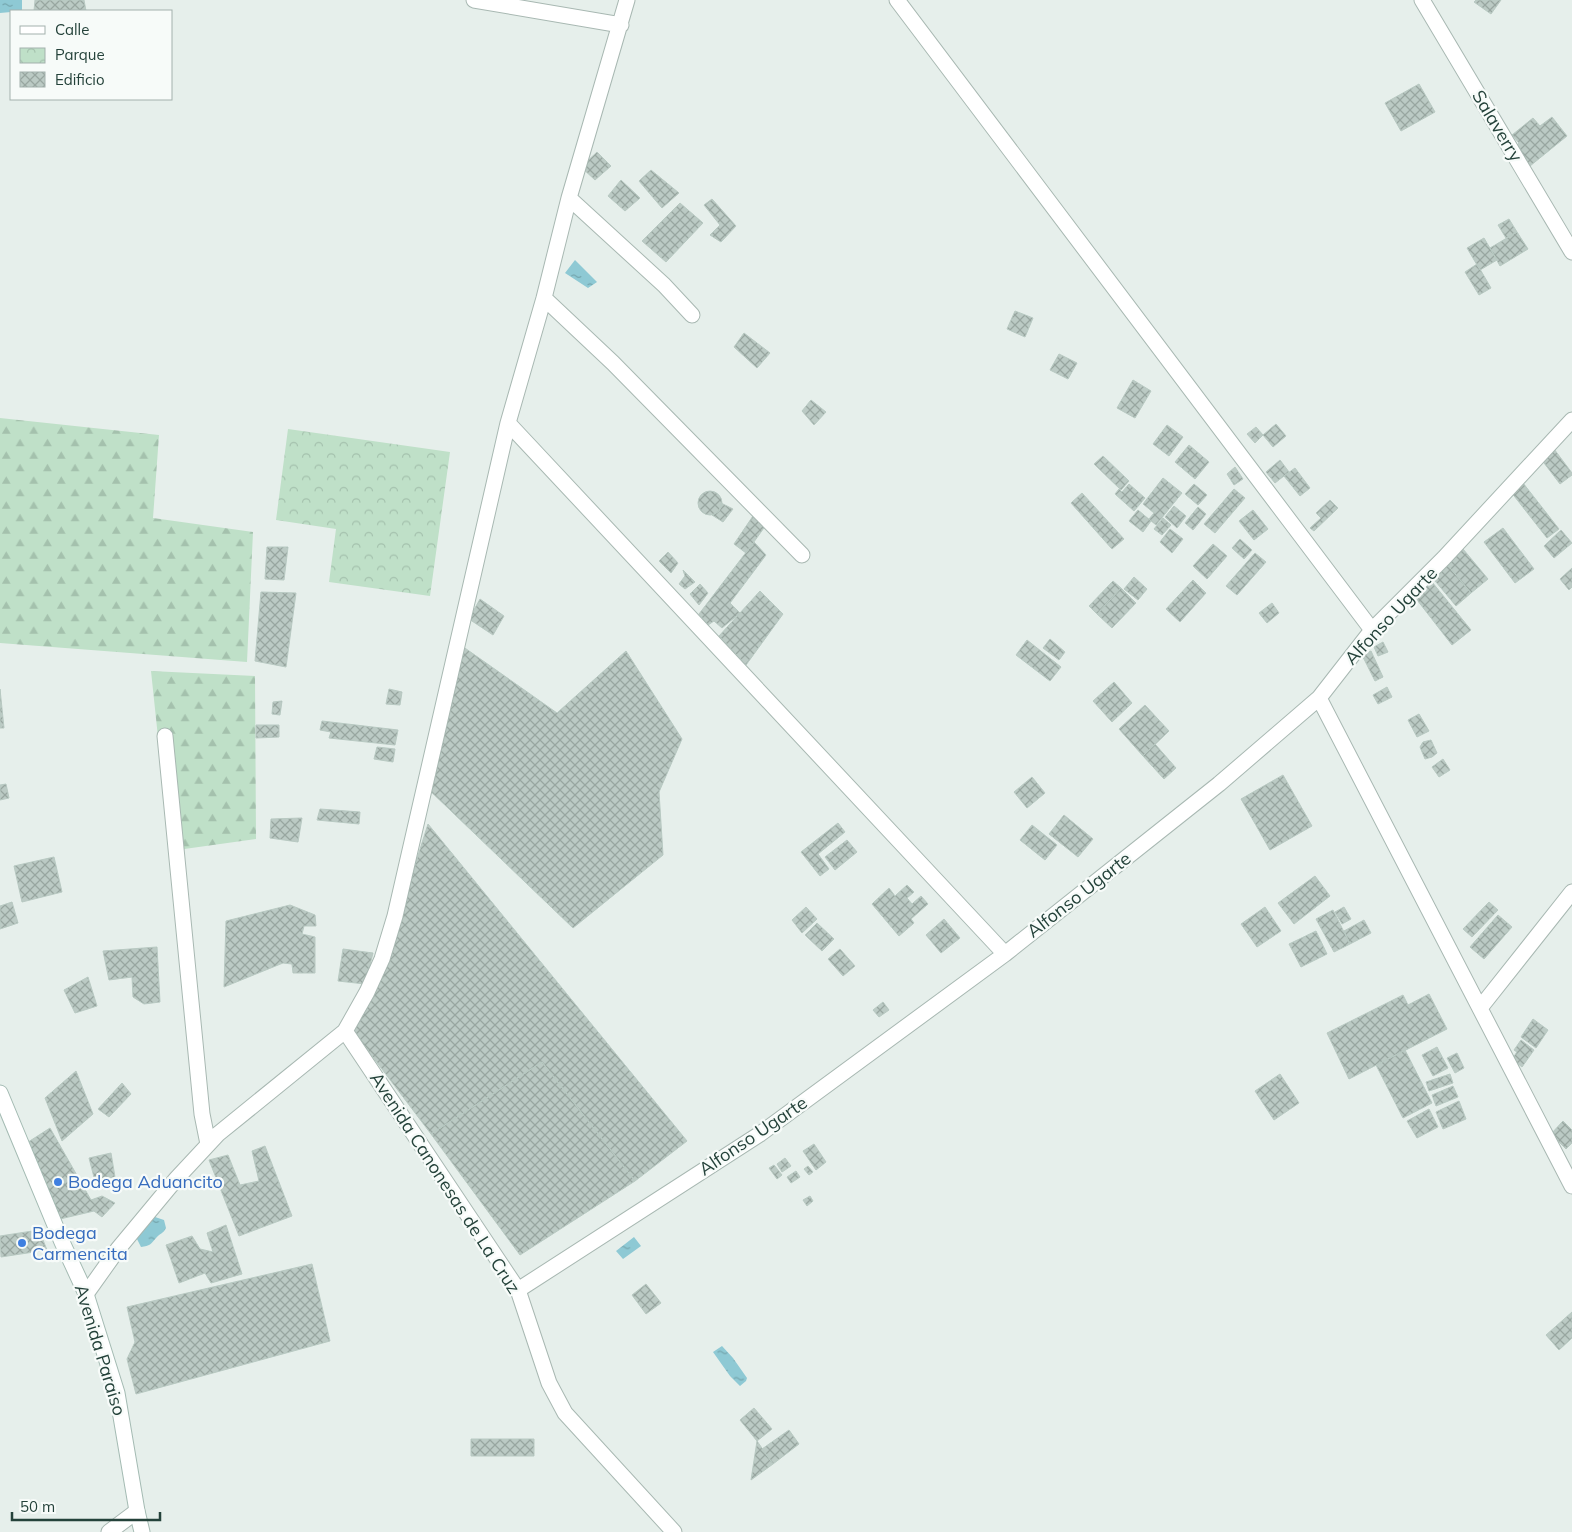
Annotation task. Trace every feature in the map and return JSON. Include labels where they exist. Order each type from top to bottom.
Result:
[{"type":"street","points":[[474,0],[621,25]]},
{"type":"street","points":[[86,1294],[118,1250],[177,1178],[208,1144],[345,1031],[367,992],[382,959],[395,916],[508,423],[544,298],[569,198],[628,0]]},
{"type":"street","points":[[897,0],[1372,630]]},
{"type":"street","name":"Salaverry","points":[[1422,0],[1572,252]]},
{"type":"street","points":[[569,198],[664,286],[692,315]]},
{"type":"street","points":[[544,298],[613,363],[802,555]]},
{"type":"street","name":"Alfonso Ugarte","points":[[518,1290],[760,1134],[1005,954],[1219,784],[1319,698],[1372,630],[1444,558],[1572,420]]},
{"type":"street","points":[[508,423],[1005,954]]},
{"type":"street","points":[[1319,698],[1572,1186]]},
{"type":"street","points":[[165,736],[202,1114],[208,1144]]},
{"type":"street","points":[[1480,1008],[1572,892]]},
{"type":"street","name":"Avenida Canonesas de La Cruz","points":[[345,1031],[518,1290],[549,1383],[565,1414],[674,1532]]},
{"type":"street","name":"Avenida Paraiso","points":[[0,1093],[4,1110],[86,1294],[117,1393],[136,1511],[142,1532]]},
{"type":"street","points":[[109,1532],[136,1511]]},
{"type":"green space","points":[[0,418],[159,435],[153,518],[253,532],[247,662],[0,643]]},
{"type":"green space","points":[[288,429],[450,452],[430,596],[329,582],[336,529],[276,520]]},
{"type":"green space","points":[[151,671],[255,676],[256,839],[170,851]]},
{"type":"water","points":[[0,0],[22,0],[22,10],[10,10],[10,12],[0,13]]},
{"type":"water","points":[[575,260],[597,282],[588,288],[565,273]]},
{"type":"water","points":[[155,1217],[164,1220],[166,1228],[150,1244],[141,1247],[136,1237],[149,1221]]},
{"type":"water","points":[[634,1237],[641,1246],[623,1259],[616,1251]]},
{"type":"water","points":[[722,1346],[747,1378],[740,1386],[730,1376],[713,1352]]},
{"type":"building","points":[[35,0],[84,0],[86,10],[34,10]]},
{"type":"building","points":[[1476,0],[1501,0],[1491,14],[1474,2]]},
{"type":"building","points":[[1419,84],[1435,112],[1401,131],[1385,103]]},
{"type":"building","points":[[1552,117],[1567,136],[1530,166],[1515,147],[1519,143],[1512,135],[1533,118],[1540,126]]},
{"type":"building","points":[[597,152],[611,166],[595,180],[581,167]]},
{"type":"building","points":[[651,170],[679,193],[662,208],[639,181]]},
{"type":"building","points":[[621,180],[640,198],[625,211],[608,196]]},
{"type":"building","points":[[712,199],[736,226],[721,242],[710,235],[720,225],[704,205]]},
{"type":"building","points":[[680,203],[703,223],[666,262],[642,241]]},
{"type":"building","points":[[1509,219],[1517,232],[1506,238],[1498,225]]},
{"type":"building","points":[[1517,232],[1528,249],[1500,266],[1490,248]]},
{"type":"building","points":[[1484,238],[1497,260],[1480,270],[1467,248]]},
{"type":"building","points":[[1477,264],[1491,288],[1479,295],[1465,272]]},
{"type":"building","points":[[1015,311],[1033,318],[1025,337],[1007,329]]},
{"type":"building","points":[[744,333],[770,353],[757,368],[734,347]]},
{"type":"building","points":[[1059,354],[1077,363],[1068,379],[1050,370]]},
{"type":"building","points":[[1133,380],[1151,391],[1135,418],[1117,408]]},
{"type":"building","points":[[811,400],[826,412],[814,425],[802,411]]},
{"type":"building","points":[[1276,424],[1286,436],[1273,447],[1263,435]]},
{"type":"building","points":[[1167,425],[1183,437],[1169,456],[1153,444]]},
{"type":"building","points":[[1256,427],[1263,435],[1255,443],[1247,434]]},
{"type":"building","points":[[1189,445],[1209,462],[1195,479],[1175,462]]},
{"type":"building","points":[[1554,449],[1572,473],[1560,484],[1541,459]]},
{"type":"building","points":[[1103,456],[1129,481],[1121,490],[1094,464]]},
{"type":"building","points":[[1280,460],[1289,472],[1275,483],[1266,472]]},
{"type":"building","points":[[1235,467],[1243,479],[1234,485],[1227,474]]},
{"type":"building","points":[[1295,468],[1310,488],[1300,496],[1284,476]]},
{"type":"building","points":[[1163,478],[1182,493],[1156,525],[1149,519],[1154,513],[1143,504]]},
{"type":"building","points":[[1523,483],[1559,529],[1547,538],[1511,492]]},
{"type":"building","points":[[1129,484],[1145,498],[1134,511],[1115,494],[1119,489],[1122,492]]},
{"type":"building","points":[[1194,484],[1207,495],[1198,505],[1185,494]]},
{"type":"building","points":[[1234,489],[1245,498],[1215,533],[1204,524]]},
{"type":"building","points":[[710,491],[718,495],[722,503],[718,511],[710,515],[702,511],[698,503],[702,495]]},
{"type":"building","points":[[1082,493],[1124,539],[1112,549],[1071,503]]},
{"type":"building","points":[[1330,500],[1338,508],[1314,531],[1310,528],[1321,518],[1316,513]]},
{"type":"building","points":[[721,503],[733,509],[723,522],[712,515],[719,511]]},
{"type":"building","points":[[1174,506],[1186,516],[1177,528],[1165,517]]},
{"type":"building","points":[[1198,507],[1206,514],[1193,530],[1185,523]]},
{"type":"building","points":[[1138,510],[1151,521],[1143,532],[1129,521]]},
{"type":"building","points":[[1253,510],[1268,529],[1254,540],[1239,521]]},
{"type":"building","points":[[753,516],[766,525],[746,553],[734,544]]},
{"type":"building","points":[[1163,518],[1171,525],[1162,535],[1154,529]]},
{"type":"building","points":[[1503,528],[1534,569],[1515,583],[1484,542]]},
{"type":"building","points":[[1170,529],[1183,539],[1172,553],[1160,542]]},
{"type":"building","points":[[1561,530],[1572,543],[1554,558],[1544,546]]},
{"type":"building","points":[[1240,539],[1252,550],[1244,559],[1232,548]]},
{"type":"building","points":[[754,542],[766,555],[730,603],[740,613],[722,628],[714,621],[708,625],[699,614]]},
{"type":"building","points":[[1213,544],[1227,556],[1207,579],[1193,566]]},
{"type":"building","points":[[267,547],[288,547],[284,580],[265,579]]},
{"type":"building","points":[[1463,549],[1488,579],[1471,593],[1446,563]]},
{"type":"building","points":[[668,552],[678,563],[671,573],[659,561]]},
{"type":"building","points":[[1255,553],[1266,562],[1237,595],[1226,586]]},
{"type":"building","points":[[1446,563],[1471,593],[1456,606],[1431,576]]},
{"type":"building","points":[[1572,568],[1572,587],[1569,590],[1560,579]]},
{"type":"building","points":[[683,570],[695,582],[685,589],[679,584],[685,576]]},
{"type":"building","points":[[1134,577],[1147,589],[1138,600],[1124,589]]},
{"type":"building","points":[[1193,580],[1206,593],[1180,622],[1166,609]]},
{"type":"building","points":[[1113,581],[1121,588],[1097,614],[1089,606]]},
{"type":"building","points":[[1432,582],[1471,630],[1452,645],[1414,596]]},
{"type":"building","points":[[700,584],[708,593],[699,605],[690,594]]},
{"type":"building","points":[[1121,588],[1136,603],[1112,628],[1097,614]]},
{"type":"building","points":[[760,591],[783,614],[746,665],[719,636]]},
{"type":"building","points":[[261,592],[296,593],[286,667],[255,661]]},
{"type":"building","points":[[480,599],[504,616],[493,635],[469,619]]},
{"type":"building","points":[[1272,603],[1279,613],[1267,623],[1259,613]]},
{"type":"building","points":[[1050,639],[1065,652],[1059,660],[1043,648]]},
{"type":"building","points":[[1027,640],[1061,667],[1050,681],[1016,655]]},
{"type":"building","points":[[1383,642],[1388,652],[1378,656],[1374,647]]},
{"type":"building","points":[[462,646],[557,713],[626,651],[682,739],[659,792],[663,855],[573,928],[425,786]]},
{"type":"building","points":[[1371,651],[1383,677],[1375,681],[1362,655]]},
{"type":"building","points":[[1114,682],[1132,703],[1112,722],[1093,701]]},
{"type":"building","points":[[1387,687],[1392,697],[1378,704],[1373,695]]},
{"type":"building","points":[[0,689],[4,728],[0,728]]},
{"type":"building","points":[[389,689],[402,692],[400,705],[386,704]]},
{"type":"building","points":[[282,701],[280,715],[272,714],[273,702]]},
{"type":"building","points":[[1145,705],[1169,731],[1143,756],[1119,729]]},
{"type":"building","points":[[1419,714],[1429,731],[1417,737],[1408,720]]},
{"type":"building","points":[[322,721],[398,730],[395,745],[329,738],[331,732],[320,730]]},
{"type":"building","points":[[256,725],[279,725],[279,737],[256,738]]},
{"type":"building","points":[[1431,740],[1437,753],[1425,759],[1420,747],[1423,742]]},
{"type":"building","points":[[1155,744],[1176,768],[1164,779],[1143,756]]},
{"type":"building","points":[[377,747],[395,749],[393,762],[374,759]]},
{"type":"building","points":[[1443,759],[1450,770],[1439,777],[1432,767]]},
{"type":"building","points":[[1283,775],[1312,826],[1270,850],[1241,799]]},
{"type":"building","points":[[1032,777],[1045,793],[1027,808],[1014,792]]},
{"type":"building","points":[[6,784],[9,798],[0,800],[0,785]]},
{"type":"building","points":[[320,809],[360,812],[359,824],[317,820]]},
{"type":"building","points":[[1064,815],[1093,839],[1078,857],[1049,834]]},
{"type":"building","points":[[302,818],[298,842],[270,838],[271,819]]},
{"type":"building","points":[[838,823],[845,832],[818,854],[829,869],[820,876],[801,852]]},
{"type":"building","points":[[428,824],[687,1141],[635,1181],[542,1062],[431,1134],[351,1028],[379,979]]},
{"type":"building","points":[[1032,825],[1057,845],[1045,860],[1020,840]]},
{"type":"building","points":[[847,840],[857,852],[835,870],[825,857]]},
{"type":"building","points":[[54,857],[62,892],[22,902],[14,866]]},
{"type":"building","points":[[1315,876],[1330,896],[1294,924],[1278,903]]},
{"type":"building","points":[[907,885],[914,892],[907,898],[912,904],[921,896],[928,904],[911,919],[914,923],[899,936],[872,904],[889,888],[895,896]]},
{"type":"building","points":[[12,902],[18,923],[0,929],[0,906]]},
{"type":"building","points":[[1489,902],[1498,910],[1472,937],[1463,929]]},
{"type":"building","points":[[290,905],[315,915],[316,926],[304,926],[302,934],[315,937],[315,973],[293,973],[292,964],[283,963],[224,987],[226,921]]},
{"type":"building","points":[[806,907],[817,919],[802,933],[792,920]]},
{"type":"building","points":[[1265,907],[1281,931],[1257,947],[1241,924]]},
{"type":"building","points":[[1344,907],[1351,919],[1342,924],[1335,912]]},
{"type":"building","points":[[1333,910],[1350,944],[1334,952],[1316,919]]},
{"type":"building","points":[[1498,915],[1512,927],[1484,959],[1470,947]]},
{"type":"building","points":[[944,919],[960,938],[941,953],[926,935]]},
{"type":"building","points":[[1364,920],[1371,933],[1350,944],[1344,931]]},
{"type":"building","points":[[817,923],[834,939],[822,951],[805,935]]},
{"type":"building","points":[[1316,931],[1327,954],[1301,967],[1289,944]]},
{"type":"building","points":[[157,947],[160,1002],[144,1004],[133,997],[132,977],[109,980],[103,951]]},
{"type":"building","points":[[343,949],[373,953],[365,984],[338,981]]},
{"type":"building","points":[[840,949],[855,966],[843,976],[828,959]]},
{"type":"building","points":[[88,977],[97,1006],[75,1013],[64,990]]},
{"type":"building","points":[[1429,994],[1447,1029],[1349,1079],[1327,1033],[1403,995],[1408,1005]]},
{"type":"building","points":[[883,1002],[889,1010],[879,1017],[873,1010]]},
{"type":"building","points":[[1533,1019],[1548,1030],[1536,1048],[1521,1037]]},
{"type":"building","points":[[1521,1040],[1534,1050],[1522,1067],[1512,1059],[1517,1052],[1514,1050]]},
{"type":"building","points":[[1437,1047],[1448,1068],[1433,1076],[1422,1055]]},
{"type":"building","points":[[1405,1050],[1432,1103],[1403,1118],[1376,1065]]},
{"type":"building","points":[[1457,1053],[1464,1068],[1455,1073],[1447,1058]]},
{"type":"building","points":[[542,1062],[635,1181],[520,1255],[431,1134]]},
{"type":"building","points":[[76,1071],[93,1114],[62,1141],[45,1098]]},
{"type":"building","points":[[1280,1074],[1299,1103],[1274,1120],[1255,1091]]},
{"type":"building","points":[[1450,1074],[1453,1083],[1429,1091],[1426,1082]]},
{"type":"building","points":[[122,1083],[131,1094],[109,1117],[98,1109]]},
{"type":"building","points":[[1453,1086],[1458,1097],[1436,1106],[1432,1095]]},
{"type":"building","points":[[1459,1101],[1466,1119],[1443,1129],[1436,1112]]},
{"type":"building","points":[[1429,1109],[1438,1127],[1417,1138],[1407,1121]]},
{"type":"building","points":[[1563,1121],[1572,1130],[1572,1143],[1566,1149],[1551,1134]]},
{"type":"building","points":[[50,1128],[91,1200],[102,1196],[115,1203],[102,1217],[94,1211],[60,1219],[22,1146]]},
{"type":"building","points":[[814,1144],[826,1162],[816,1170],[803,1151]]},
{"type":"building","points":[[265,1146],[292,1216],[239,1236],[209,1160],[228,1155],[240,1185],[259,1181],[252,1151]]},
{"type":"building","points":[[111,1153],[115,1177],[95,1181],[89,1158]]},
{"type":"building","points":[[785,1158],[791,1166],[782,1172],[777,1164]]},
{"type":"building","points":[[774,1165],[782,1175],[777,1179],[769,1168]]},
{"type":"building","points":[[808,1166],[813,1172],[809,1175],[804,1169]]},
{"type":"building","points":[[796,1171],[800,1177],[791,1183],[787,1177]]},
{"type":"building","points":[[810,1196],[813,1201],[807,1206],[803,1200]]},
{"type":"building","points":[[226,1225],[242,1274],[211,1283],[205,1273],[179,1283],[166,1245],[192,1236],[200,1249],[213,1252],[207,1233]]},
{"type":"building","name":"Bodega Carmencita","points":[[39,1230],[47,1250],[1,1257],[0,1236]]},
{"type":"building","points":[[312,1264],[330,1341],[136,1394],[127,1359],[135,1342],[127,1307]]},
{"type":"building","points":[[646,1284],[661,1303],[646,1314],[632,1295]]},
{"type":"building","points":[[1572,1312],[1572,1338],[1559,1350],[1546,1335]]},
{"type":"building","points":[[754,1408],[772,1429],[757,1441],[740,1420]]},
{"type":"building","points":[[789,1430],[799,1444],[773,1464],[762,1449]]},
{"type":"building","points":[[471,1439],[534,1439],[534,1456],[471,1456]]},
{"type":"building","points":[[757,1441],[773,1464],[751,1480]]},
{"type":"place","name":"Bodega Aduancito","points":[[58,1182]]},
{"type":"place","name":"Bodega Carmencita","points":[[22,1243]]}]
